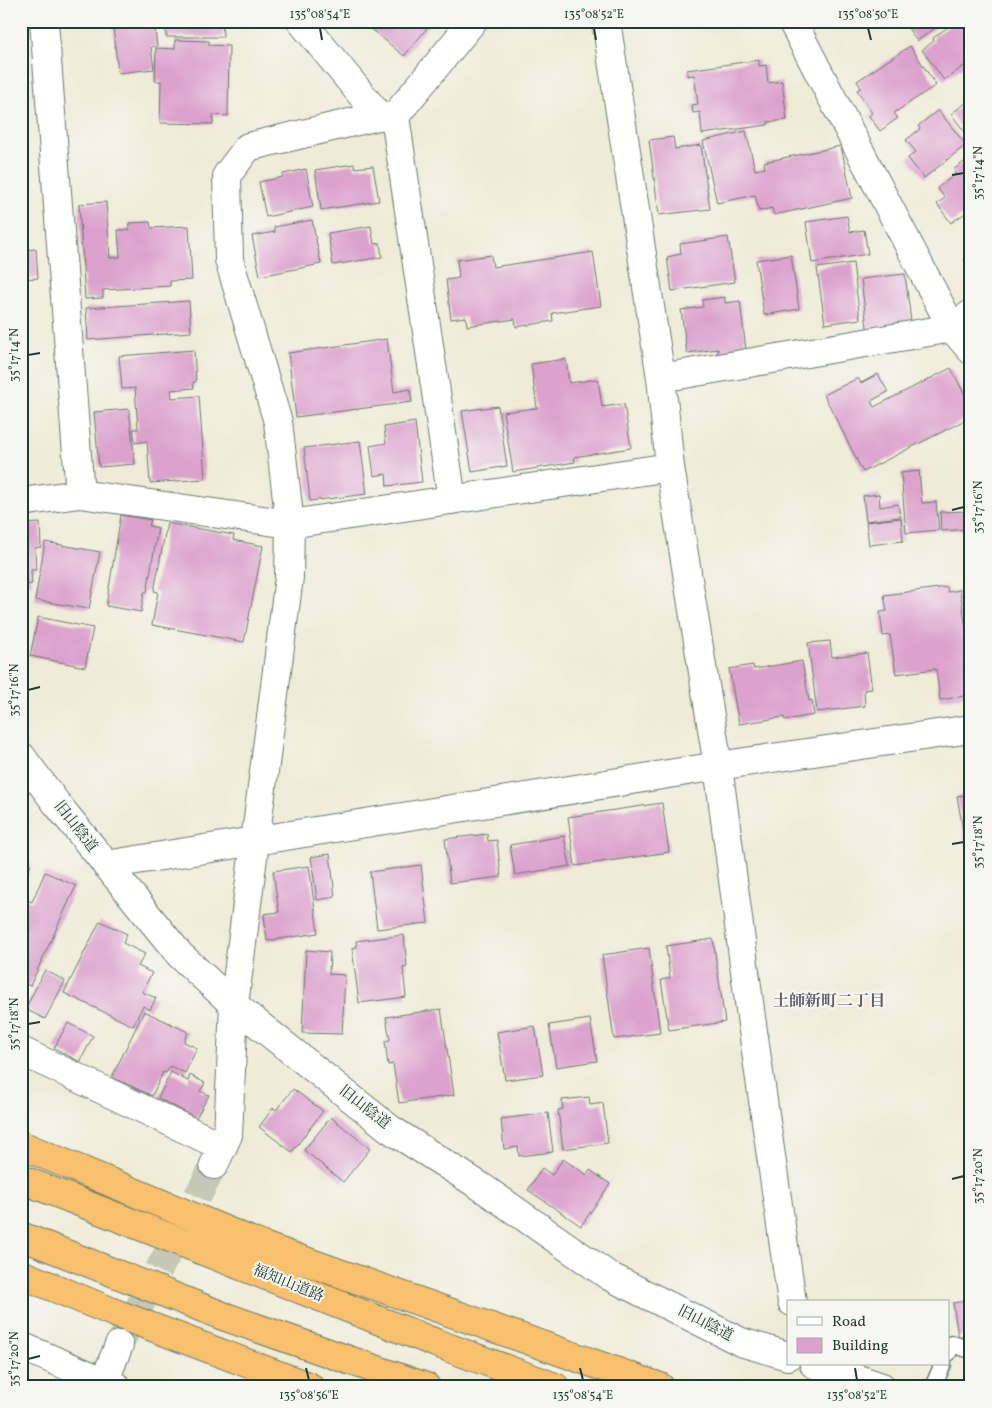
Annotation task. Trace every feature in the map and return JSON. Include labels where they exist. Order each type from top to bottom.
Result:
[{"type":"highway","points":[[21,1145],[263,1246],[660,1387]]},
{"type":"highway","name":"福知山道路","points":[[21,1179],[436,1343],[555,1387]]},
{"type":"highway","points":[[21,1236],[223,1316],[426,1387]]},
{"type":"highway","points":[[21,1274],[115,1313],[310,1387]]},
{"type":"street","points":[[44,21],[80,494]]},
{"type":"street","points":[[301,21],[387,116],[452,500]]},
{"type":"street","points":[[21,1051],[219,1156],[228,1135],[234,1005],[288,577],[290,524],[278,422],[229,260],[227,175],[248,147],[387,116],[473,21]]},
{"type":"street","points":[[606,21],[660,378],[670,467],[718,766],[751,1017],[792,1300]]},
{"type":"street","points":[[792,21],[961,321],[971,350]]},
{"type":"street","points":[[660,378],[961,321]]},
{"type":"street","points":[[21,502],[80,494],[290,524],[670,467]]},
{"type":"street","points":[[106,865],[718,766],[971,729]]},
{"type":"street","name":"旧山陰道","points":[[21,756],[57,804],[180,955],[234,1005],[390,1129],[480,1186],[608,1276],[741,1342],[787,1356]]},
{"type":"street","points":[[21,790],[57,804]]},
{"type":"street","points":[[21,1346],[108,1385],[120,1345]]},
{"type":"street","points":[[820,1366],[882,1387]]},
{"type":"lane","points":[[950,1348],[952,1344],[971,1350]]},
{"type":"lane","points":[[933,1387],[942,1366]]},
{"type":"building","points":[[192,21],[222,21],[223,37],[166,37],[166,23],[192,23]]},
{"type":"building","points":[[362,21],[433,21],[404,56]]},
{"type":"building","points":[[903,21],[945,21],[917,41]]},
{"type":"building","points":[[956,21],[971,21],[971,61],[944,80],[922,50],[934,41],[933,38]]},
{"type":"building","points":[[154,22],[157,46],[151,47],[154,69],[118,73],[113,27]]},
{"type":"building","points":[[175,40],[209,41],[209,45],[229,46],[228,116],[213,115],[213,124],[160,123],[161,81],[155,81],[156,48],[175,49]]},
{"type":"building","points":[[910,46],[936,85],[894,113],[898,118],[880,131],[869,116],[872,113],[857,90],[861,88],[857,81]]},
{"type":"building","points":[[759,60],[759,66],[766,65],[768,83],[782,81],[787,120],[768,122],[768,125],[702,134],[700,112],[693,113],[692,105],[698,104],[694,75],[687,76],[687,70]]},
{"type":"building","points":[[971,99],[971,140],[951,114]]},
{"type":"building","points":[[938,110],[966,145],[924,178],[908,158],[916,152],[906,140],[920,129],[918,126]]},
{"type":"building","points":[[746,131],[755,170],[765,168],[764,162],[841,146],[852,198],[774,215],[772,208],[759,211],[755,195],[717,203],[703,141]]},
{"type":"building","points":[[673,137],[675,149],[701,145],[710,209],[659,215],[649,140]]},
{"type":"building","points":[[971,157],[971,209],[951,223],[937,204],[945,198],[937,188],[956,174],[953,170]]},
{"type":"building","points":[[354,164],[355,168],[373,166],[379,201],[321,210],[315,170]]},
{"type":"building","points":[[306,169],[313,207],[266,217],[259,182],[283,177],[283,174]]},
{"type":"building","points":[[106,202],[110,258],[120,257],[118,230],[129,230],[129,223],[150,222],[151,228],[189,226],[192,280],[170,281],[170,286],[103,290],[103,298],[85,299],[79,204]]},
{"type":"building","points":[[847,216],[850,232],[864,230],[868,254],[812,263],[806,222]]},
{"type":"building","points":[[312,220],[321,264],[260,276],[252,236],[275,232],[274,227]]},
{"type":"building","points":[[371,226],[374,244],[380,243],[382,257],[333,265],[328,233]]},
{"type":"building","points":[[728,237],[735,282],[672,291],[667,257],[681,254],[680,244]]},
{"type":"building","points":[[36,249],[38,278],[21,279],[21,250]]},
{"type":"building","points":[[593,252],[601,306],[552,313],[553,321],[516,327],[515,319],[467,326],[466,317],[451,319],[446,280],[459,278],[457,260],[491,255],[493,267]]},
{"type":"building","points":[[791,255],[799,309],[764,315],[756,260]]},
{"type":"building","points":[[971,255],[971,268],[964,260]]},
{"type":"building","points":[[853,263],[860,319],[825,324],[817,268]]},
{"type":"building","points":[[905,274],[911,322],[867,328],[861,279]]},
{"type":"building","points":[[725,297],[725,303],[740,301],[746,350],[718,354],[718,349],[687,353],[681,310],[703,307],[702,300]]},
{"type":"building","points":[[189,301],[191,332],[88,340],[86,308]]},
{"type":"building","points":[[387,339],[394,392],[410,389],[412,402],[296,417],[288,353]]},
{"type":"building","points":[[194,350],[196,382],[193,382],[194,388],[171,390],[172,398],[199,396],[205,479],[150,483],[147,441],[135,443],[133,429],[138,429],[135,388],[122,389],[119,356]]},
{"type":"building","points":[[566,359],[569,383],[598,379],[602,407],[624,404],[631,448],[574,457],[575,462],[513,472],[503,412],[537,408],[531,364]]},
{"type":"building","points":[[951,368],[971,407],[971,417],[863,472],[824,395],[858,378],[861,383],[878,374],[888,392],[871,401],[874,407]]},
{"type":"building","points":[[498,406],[507,466],[472,472],[462,411]]},
{"type":"building","points":[[129,409],[135,464],[99,467],[94,412]]},
{"type":"building","points":[[415,422],[422,482],[387,486],[386,474],[374,476],[370,446],[386,443],[384,427]]},
{"type":"building","points":[[360,441],[367,494],[310,501],[304,448]]},
{"type":"building","points":[[919,471],[922,503],[936,502],[939,530],[906,533],[901,473]]},
{"type":"building","points":[[879,494],[880,507],[898,504],[900,517],[866,521],[863,496]]},
{"type":"building","points":[[970,511],[971,529],[941,531],[940,512]]},
{"type":"building","points":[[121,515],[151,520],[149,526],[158,528],[147,592],[144,592],[141,612],[106,606]]},
{"type":"building","points":[[901,518],[903,541],[869,545],[866,522]]},
{"type":"building","points":[[40,523],[41,547],[35,548],[36,570],[31,570],[32,584],[21,585],[21,524]]},
{"type":"building","points":[[167,523],[234,535],[233,540],[263,546],[244,642],[152,625],[158,592],[154,591]]},
{"type":"building","points":[[45,542],[100,552],[89,609],[35,600]]},
{"type":"building","points":[[947,587],[948,592],[960,590],[971,660],[971,695],[940,700],[936,669],[896,674],[890,635],[883,636],[880,612],[887,611],[884,595]]},
{"type":"building","points":[[38,617],[93,628],[85,667],[30,656]]},
{"type":"building","points":[[830,641],[832,657],[867,653],[872,689],[864,690],[865,706],[817,712],[808,643]]},
{"type":"building","points":[[802,661],[809,701],[812,700],[814,715],[785,720],[784,717],[739,724],[729,669],[753,665],[754,669]]},
{"type":"building","points":[[971,794],[971,846],[966,847],[957,796]]},
{"type":"building","points":[[662,803],[669,852],[575,866],[568,817]]},
{"type":"building","points":[[487,834],[488,841],[497,840],[501,877],[450,883],[445,839]]},
{"type":"building","points":[[564,836],[570,866],[515,875],[510,845]]},
{"type":"building","points":[[330,854],[335,897],[317,900],[311,857]]},
{"type":"building","points":[[21,860],[31,865],[21,886]]},
{"type":"building","points":[[421,865],[428,923],[377,929],[370,872]]},
{"type":"building","points":[[309,866],[318,933],[267,941],[264,914],[279,912],[273,871]]},
{"type":"building","points":[[45,872],[76,886],[30,986],[21,982],[21,897],[32,902]]},
{"type":"building","points":[[100,921],[127,934],[123,943],[145,954],[138,966],[152,973],[142,992],[156,998],[150,1010],[143,1006],[133,1026],[64,993]]},
{"type":"building","points":[[404,935],[407,967],[403,968],[406,997],[359,1003],[352,948],[357,947],[356,941]]},
{"type":"building","points":[[713,939],[725,1022],[669,1030],[661,980],[670,978],[666,946]]},
{"type":"building","points":[[649,948],[660,1033],[614,1039],[602,955]]},
{"type":"building","points":[[306,950],[330,952],[329,974],[345,975],[342,1034],[302,1033]]},
{"type":"building","points":[[45,970],[65,981],[45,1019],[25,1009]]},
{"type":"building","points":[[441,1009],[454,1095],[399,1103],[393,1064],[388,1065],[385,1041],[390,1040],[386,1017]]},
{"type":"building","points":[[144,1011],[188,1032],[184,1042],[197,1048],[185,1073],[170,1066],[166,1073],[163,1072],[152,1096],[112,1077]]},
{"type":"building","points":[[590,1019],[597,1061],[556,1067],[549,1025]]},
{"type":"building","points":[[68,1023],[93,1036],[80,1062],[54,1048]]},
{"type":"building","points":[[535,1026],[543,1075],[505,1080],[497,1032]]},
{"type":"building","points":[[171,1072],[188,1081],[190,1075],[205,1083],[200,1091],[209,1095],[196,1118],[158,1098]]},
{"type":"building","points":[[293,1089],[323,1111],[292,1152],[259,1127],[273,1108],[276,1110]]},
{"type":"building","points":[[589,1097],[590,1105],[603,1103],[608,1143],[563,1149],[558,1110],[563,1109],[562,1100]]},
{"type":"building","points":[[548,1113],[553,1152],[519,1156],[518,1147],[504,1149],[501,1119]]},
{"type":"building","points":[[331,1117],[370,1149],[343,1182],[304,1150]]},
{"type":"building","points":[[563,1159],[587,1175],[590,1170],[610,1184],[581,1226],[528,1190],[542,1168],[552,1175]]},
{"type":"building","points":[[971,1300],[971,1334],[958,1336],[953,1303]]},
{"type":"tunnel","points":[[119,1345],[214,1165]]},
{"type":"district","name":"土師新町二丁目","points":[[829,1002]]}]
